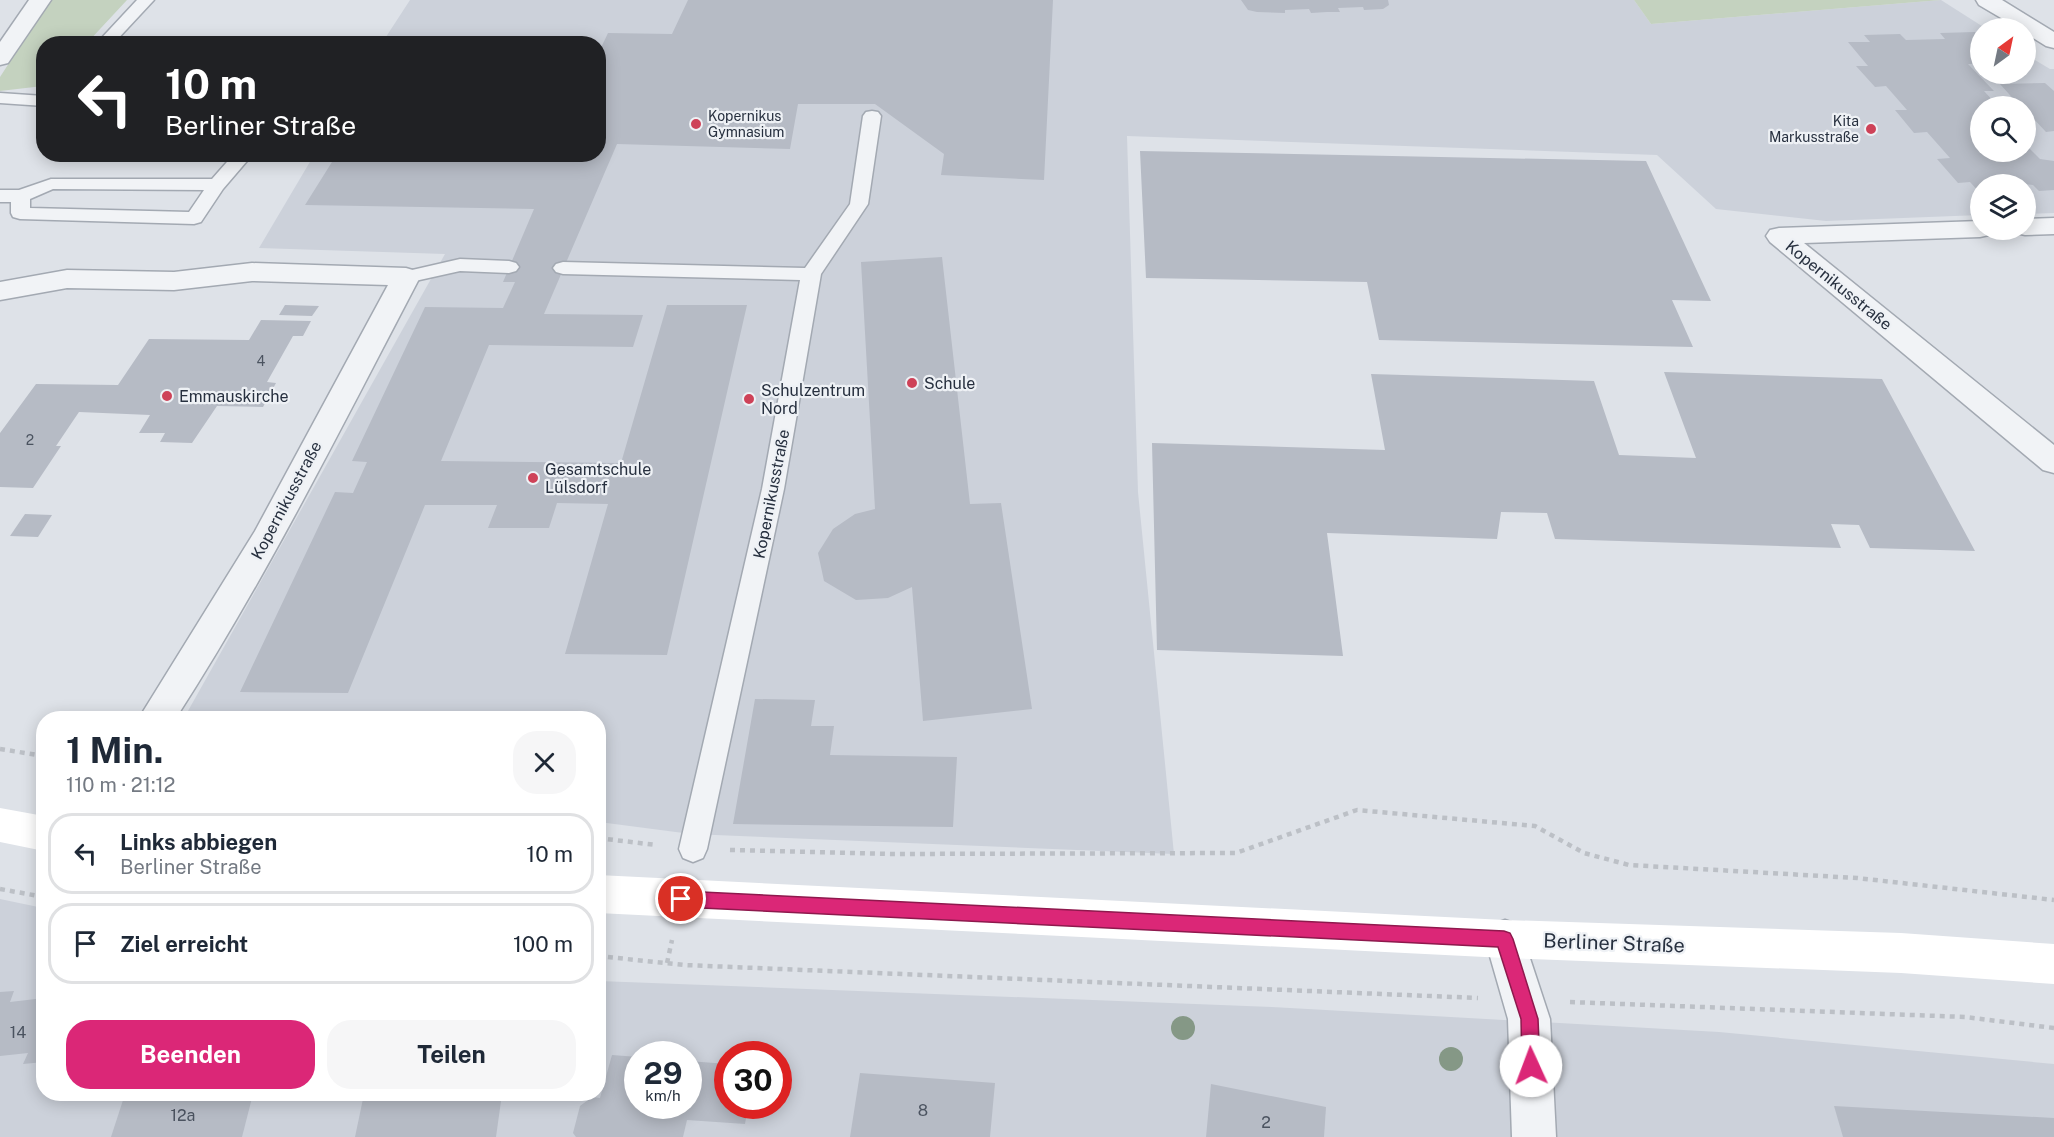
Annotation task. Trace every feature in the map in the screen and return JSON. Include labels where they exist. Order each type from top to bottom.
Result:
[{"type":"street","points":[[0,58],[40,0]]},
{"type":"street","points":[[1987,0],[2054,41]]},
{"type":"street","points":[[2036,227],[2054,226]]},
{"type":"street","name":"Kopernikusstraße","points":[[1970,229],[1779,236],[2054,462]]},
{"type":"street","points":[[0,291],[67,279],[174,281],[252,272],[406,277]]},
{"type":"street","name":"Kopernikusstraße","points":[[162,711],[202,649],[266,540],[406,277]]},
{"type":"street","points":[[0,825],[36,832]]},
{"type":"street","name":"Berliner Straße","points":[[606,894],[1504,939],[1901,953],[2054,964]]},
{"type":"street","points":[[1504,939],[1529,1019],[1534,1137]]},
{"type":"lane","points":[[112,36],[146,0]]},
{"type":"lane","points":[[0,98],[36,100]]},
{"type":"lane","points":[[563,268],[811,274],[859,204],[872,116]]},
{"type":"lane","points":[[21,196],[20,213],[194,218],[217,185],[237,162]]},
{"type":"lane","points":[[0,196],[21,196],[51,184],[217,185]]},
{"type":"lane","points":[[406,277],[460,265],[509,267]]},
{"type":"lane","name":"Kopernikusstraße","points":[[693,849],[773,489],[811,274]]},
{"type":"path","points":[[0,749],[36,755]]},
{"type":"path","points":[[606,839],[693,849],[893,854],[1236,853],[1357,810],[1535,825],[1584,853],[1629,866],[1857,878],[2054,900]]},
{"type":"path","points":[[0,889],[36,896]]},
{"type":"path","points":[[606,957],[696,966],[1965,1017],[2054,1028]]},
{"type":"shaded area","name":"Schulzentrum Nord","points":[[410,0],[1634,0],[1651,24],[1941,0],[1970,18],[1970,84],[2036,84],[2036,61],[2054,69],[2054,213],[2036,214],[2036,174],[1970,174],[1970,215],[1826,221],[1716,209],[1657,155],[1127,136],[1138,492],[1174,854],[691,834],[606,823],[606,711],[188,711],[445,254],[259,248],[310,162],[606,162],[606,36],[387,36]]},
{"type":"shaded area","points":[[0,899],[36,907],[36,1101],[606,1101],[606,981],[1272,1007],[1719,1032],[2054,1064],[2054,1137],[0,1137]]},
{"type":"green space","points":[[50,0],[127,0],[94,36],[36,36],[36,87],[0,91],[0,77]]},
{"type":"green space","points":[[1634,0],[1941,0],[1651,24]]},
{"type":"building","points":[[688,0],[1053,0],[1044,180],[941,175],[944,154],[875,104],[798,104],[790,149],[617,144],[544,314],[643,315],[633,347],[489,345],[441,461],[621,463],[667,305],[747,305],[667,655],[565,654],[608,504],[557,503],[549,528],[488,528],[497,505],[425,505],[348,693],[240,692],[335,492],[353,493],[367,462],[352,461],[425,307],[503,308],[515,282],[503,282],[534,209],[305,205],[332,162],[606,162],[606,37],[608,33],[672,34]]},
{"type":"building","points":[[1241,0],[1388,0],[1389,5],[1383,9],[1338,8],[1340,12],[1311,13],[1309,9],[1285,10],[1285,13],[1248,10]]},
{"type":"building","points":[[1970,32],[1970,64],[1968,64],[1970,84],[1987,84],[1994,91],[1984,91],[1989,96],[1970,96],[1970,162],[2036,162],[2036,155],[2040,159],[2054,161],[2054,190],[2039,191],[2036,188],[2036,174],[1970,174],[1970,182],[1958,183],[1937,159],[1950,158],[1927,132],[1914,133],[1895,110],[1907,110],[1886,86],[1875,87],[1856,66],[1868,66],[1848,42],[1870,42],[1864,35],[1900,34],[1906,40],[1945,39],[1940,33]]},
{"type":"building","points":[[2045,83],[2054,91],[2054,131],[2046,132],[2036,121],[2036,96],[2011,96],[2000,84]]},
{"type":"building","points":[[1140,151],[1646,161],[1711,301],[1672,300],[1693,347],[1379,340],[1367,282],[1146,278]]},
{"type":"building","name":"Schule","points":[[942,257],[970,504],[1001,503],[1032,709],[923,721],[912,587],[888,598],[856,600],[824,581],[818,553],[833,529],[855,514],[875,509],[861,262]]},
{"type":"building","points":[[285,305],[319,306],[312,316],[279,315]]},
{"type":"building","points":[[261,320],[311,321],[303,336],[293,336],[267,382],[276,383],[263,407],[217,406],[192,443],[160,442],[165,433],[139,433],[150,415],[79,412],[56,446],[61,446],[33,488],[0,487],[0,433],[36,384],[118,385],[149,339],[249,340]]},
{"type":"building","points":[[1664,372],[1882,379],[1975,551],[1870,548],[1859,525],[1831,524],[1841,548],[1555,539],[1547,513],[1501,512],[1497,539],[1327,533],[1343,656],[1157,650],[1152,443],[1385,450],[1371,374],[1594,381],[1619,455],[1696,458]]},
{"type":"building","points":[[25,514],[52,515],[38,537],[10,536]]},
{"type":"building","points":[[755,699],[815,700],[811,726],[834,726],[830,755],[957,757],[953,827],[733,824]]},
{"type":"building","points":[[14,991],[10,1002],[36,999],[36,1063],[23,1064],[28,1053],[0,1056],[0,992]]},
{"type":"building","points":[[612,1055],[624,1056],[624,1119],[702,1119],[702,1062],[714,1063],[714,1119],[746,1119],[745,1124],[687,1120],[683,1137],[576,1137],[573,1133],[580,1106],[587,1101],[606,1101],[606,1076]]},
{"type":"building","points":[[860,1073],[995,1083],[990,1137],[850,1137]]},
{"type":"building","points":[[1211,1084],[1326,1107],[1324,1137],[1206,1137]]},
{"type":"building","points":[[123,1101],[251,1101],[242,1137],[111,1137]]},
{"type":"building","points":[[363,1101],[501,1101],[496,1137],[355,1137]]},
{"type":"building","points":[[1834,1106],[2054,1118],[2054,1137],[1843,1137]]},
{"type":"place","name":"Kopernikus Gymnasium","points":[[696,124]]},
{"type":"place","name":"Kita Markusstraße","points":[[1871,129]]},
{"type":"place","name":"Schule","points":[[912,383]]},
{"type":"place","name":"Emmauskirche","points":[[167,396]]},
{"type":"place","name":"Schulzentrum Nord","points":[[749,399]]},
{"type":"place","name":"Gesamtschule Lülsdorf","points":[[533,478]]},
{"type":"route","points":[[681,899],[1504,939],[1529,1019],[1531,1066]]}]
